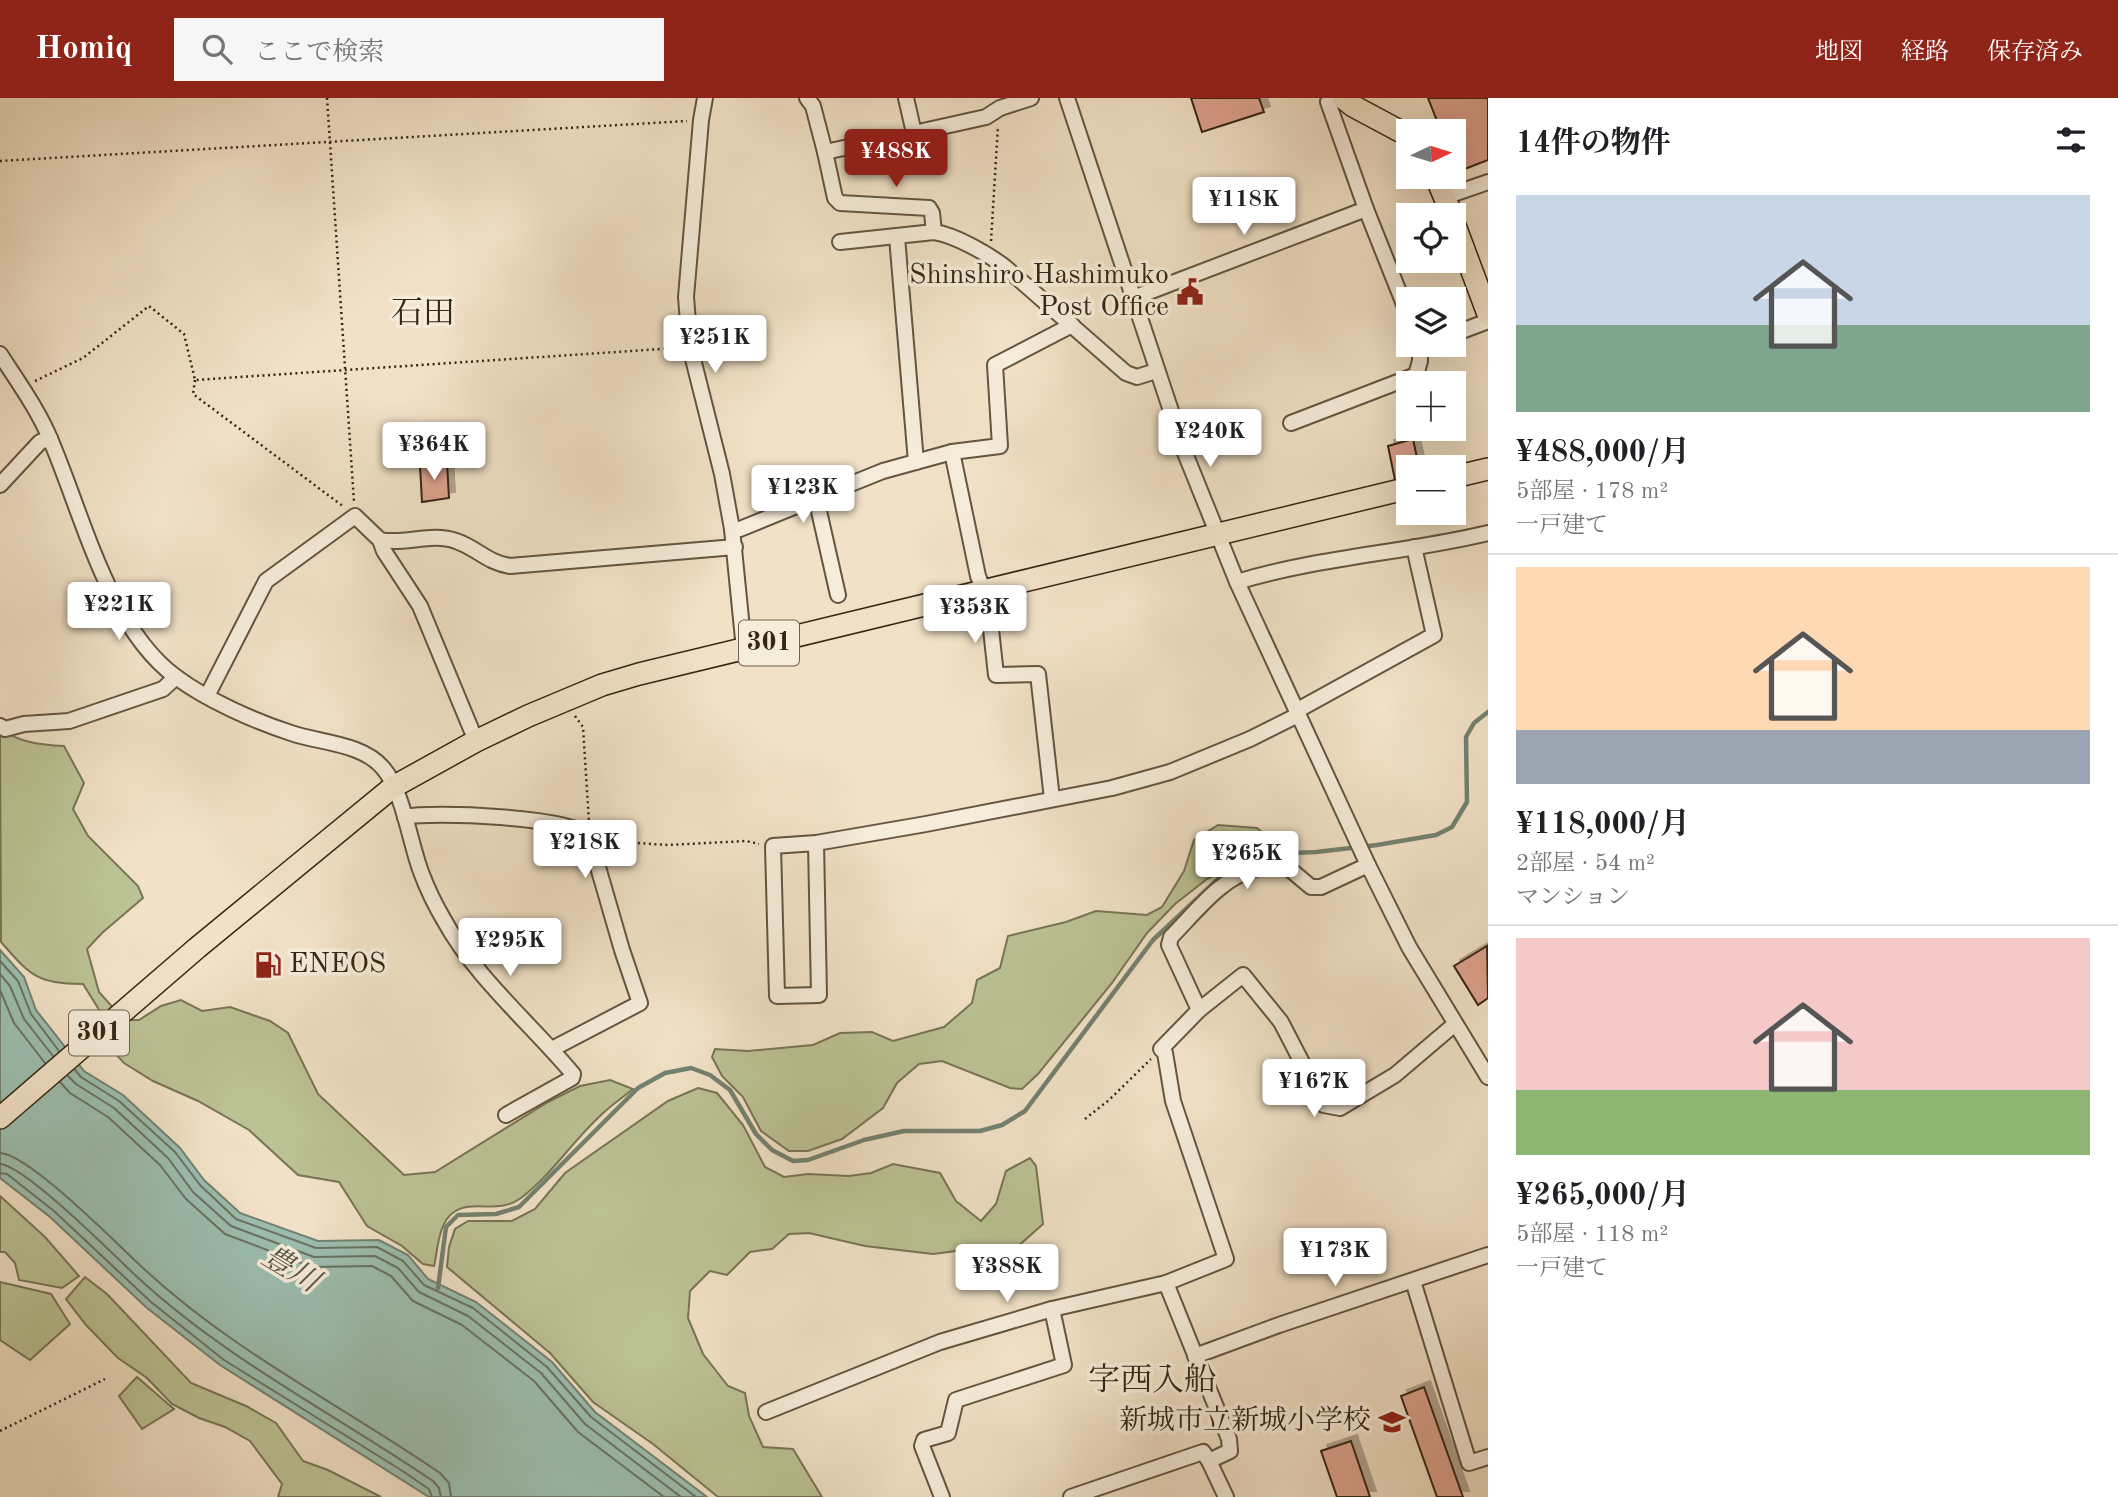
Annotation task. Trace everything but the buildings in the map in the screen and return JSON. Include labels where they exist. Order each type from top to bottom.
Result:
[{"type":"highway","points":[[1343,98],[1396,129]]},
{"type":"highway","points":[[1466,255],[1488,314]]},
{"type":"highway","points":[[1466,474],[1488,469]]},
{"type":"highway","name":"301","points":[[0,1118],[197,948],[393,787],[476,740],[563,701],[639,674],[1396,491]]},
{"type":"street","points":[[705,98],[686,296],[690,347],[722,474],[735,547],[744,649]]},
{"type":"street","points":[[807,98],[813,106],[835,198],[840,203],[929,208],[934,232]]},
{"type":"street","points":[[906,98],[914,133],[986,117],[999,108],[1031,98]]},
{"type":"street","points":[[1067,98],[1156,371],[1237,582],[1409,947],[1488,1077]]},
{"type":"street","points":[[1333,98],[1328,102],[1397,287]]},
{"type":"street","points":[[825,152],[858,145]]},
{"type":"street","points":[[1453,203],[1488,182]]},
{"type":"street","points":[[1133,298],[1366,209]]},
{"type":"street","points":[[840,242],[944,233],[991,256],[1126,373],[1137,377],[1156,371]]},
{"type":"street","points":[[897,237],[916,462]]},
{"type":"street","points":[[1466,329],[1488,321]]},
{"type":"street","points":[[732,529],[740,529],[883,471],[952,452],[1000,446],[995,365],[1056,331],[1072,326]]},
{"type":"street","points":[[1291,423],[1416,375],[1420,357]]},
{"type":"street","points":[[2,360],[50,438],[117,603],[135,634],[157,660],[176,677],[207,696],[289,733],[373,757],[386,771],[421,873],[458,945],[573,1074],[572,1078],[506,1115]]},
{"type":"street","points":[[0,485],[40,442],[50,438]]},
{"type":"street","points":[[952,452],[978,576],[988,602],[996,675],[1038,674],[1052,799]]},
{"type":"street","points":[[816,498],[838,595]]},
{"type":"street","points":[[207,696],[266,581],[355,516],[380,540],[384,551],[420,606],[476,740]]},
{"type":"street","points":[[1237,582],[1346,557],[1488,533]]},
{"type":"street","points":[[380,540],[392,543],[436,538],[457,541],[495,564],[510,566],[735,547]]},
{"type":"street","points":[[816,843],[819,995],[778,996],[773,846],[816,843],[1112,788],[1170,772],[1250,739],[1434,635],[1413,547]]},
{"type":"street","points":[[0,726],[5,729],[24,724],[69,721],[163,689],[176,677]]},
{"type":"street","points":[[404,817],[511,817],[547,821],[584,831],[589,836],[621,950],[640,1003],[552,1049]]},
{"type":"street","points":[[1199,1010],[1169,945],[1171,937],[1226,883],[1259,868],[1286,866],[1311,887],[1321,887],[1366,860]]},
{"type":"street","points":[[766,1412],[940,1342],[1052,1309],[1167,1283],[1226,1259],[1173,1101],[1165,1053],[1161,1049],[1199,1010],[1243,975],[1281,1022],[1324,1105],[1340,1108],[1395,1075],[1455,1024]]},
{"type":"street","points":[[1195,1356],[1488,1255]]},
{"type":"street","points":[[1413,1281],[1469,1463],[1488,1457]]},
{"type":"street","points":[[1167,1283],[1229,1439],[1230,1451],[1209,1461]]},
{"type":"street","points":[[942,1497],[922,1446],[924,1440],[948,1433],[956,1400],[1064,1365],[1052,1309]]},
{"type":"street","points":[[1071,1497],[1203,1452],[1226,1497]]},
{"type":"path","points":[[327,98],[355,516]]},
{"type":"path","points":[[991,256],[991,214],[999,108]]},
{"type":"path","points":[[0,161],[701,120]]},
{"type":"path","points":[[21,388],[83,358],[149,306],[184,334],[195,380],[194,394],[355,516]]},
{"type":"path","points":[[195,380],[690,347]]},
{"type":"path","points":[[563,701],[583,727],[589,836],[642,845],[746,841],[773,846]]},
{"type":"path","points":[[1085,1119],[1110,1100],[1161,1049]]},
{"type":"path","points":[[0,1431],[105,1379]]},
{"type":"shaded area","points":[[0,729],[30,742],[64,746],[84,783],[73,809],[88,836],[138,886],[143,898],[87,949],[99,992],[124,1020],[139,1020],[161,1006],[181,1000],[202,1011],[230,1007],[270,1021],[288,1033],[318,1094],[404,1175],[435,1172],[548,1102],[580,1086],[610,1080],[633,1089],[600,1116],[521,1198],[504,1206],[469,1207],[454,1212],[442,1229],[434,1266],[423,1264],[402,1246],[367,1226],[339,1182],[298,1175],[249,1130],[198,1101],[153,1081],[124,1063],[111,1049],[98,1008],[83,984],[55,982],[36,975],[20,963],[1,942]]},
{"type":"shaded area","points":[[1218,825],[1257,828],[1271,840],[1267,848],[1207,879],[1175,904],[1147,933],[1112,983],[1038,1074],[1022,1089],[1010,1088],[942,1061],[919,1064],[897,1083],[883,1108],[842,1139],[808,1151],[789,1151],[761,1131],[743,1097],[722,1076],[712,1057],[715,1049],[748,1051],[813,1045],[840,1033],[872,1032],[893,1041],[944,1027],[972,1003],[977,980],[1000,968],[1008,936],[1066,922],[1096,911],[1147,915],[1162,907],[1184,871],[1194,840]]},
{"type":"shaded area","points":[[698,1088],[717,1093],[743,1125],[765,1167],[784,1177],[808,1174],[849,1176],[871,1173],[893,1164],[940,1173],[956,1201],[981,1221],[996,1204],[1006,1171],[1030,1158],[1036,1166],[1043,1224],[1016,1248],[972,1249],[933,1254],[865,1246],[809,1233],[789,1234],[772,1249],[750,1252],[727,1275],[710,1271],[690,1291],[688,1318],[703,1354],[728,1386],[745,1393],[749,1416],[763,1447],[793,1449],[822,1497],[718,1497],[653,1444],[593,1402],[550,1353],[447,1267],[449,1247],[455,1229],[468,1221],[512,1221],[535,1209],[565,1173],[668,1101]]},
{"type":"shaded area","points":[[0,1196],[45,1237],[79,1276],[62,1288],[19,1280],[15,1263],[5,1252],[0,1252]]},
{"type":"shaded area","points":[[85,1277],[107,1294],[191,1383],[246,1406],[276,1423],[303,1461],[328,1470],[381,1497],[278,1497],[282,1484],[250,1441],[172,1404],[147,1378],[118,1358],[86,1325],[66,1299]]},
{"type":"shaded area","points":[[0,1282],[51,1294],[70,1324],[30,1360],[0,1340]]},
{"type":"shaded area","points":[[137,1377],[174,1409],[142,1429],[119,1396]]},
{"type":"water","name":"豊川","points":[[0,950],[24,977],[36,1010],[84,1071],[123,1095],[180,1148],[204,1180],[240,1213],[318,1241],[379,1240],[408,1255],[428,1279],[476,1302],[552,1362],[595,1412],[707,1497],[429,1497],[220,1365],[147,1308],[50,1217],[0,1178]]},
{"type":"waterway","points":[[1244,866],[1267,854],[1377,845],[1436,835],[1452,827],[1467,802],[1466,737],[1474,723],[1488,712]]},
{"type":"waterway","points":[[438,1288],[446,1227],[458,1215],[496,1214],[519,1207],[638,1088],[665,1073],[691,1068],[710,1075],[730,1090],[756,1134],[772,1150],[793,1161],[808,1160],[864,1140],[904,1131],[980,1131],[1002,1125],[1025,1111],[1153,940],[1218,879],[1230,873]]},
{"type":"place","name":"Shinshiro Hashimuko Post Office","points":[[1190,292]]},
{"type":"place","name":"ENEOS","points":[[268,965]]},
{"type":"place","name":"新城市立新城小学校","points":[[1392,1422]]},
{"type":"district","name":"石田","points":[[423,315]]},
{"type":"district","name":"字西入船","points":[[1152,1382]]}]
